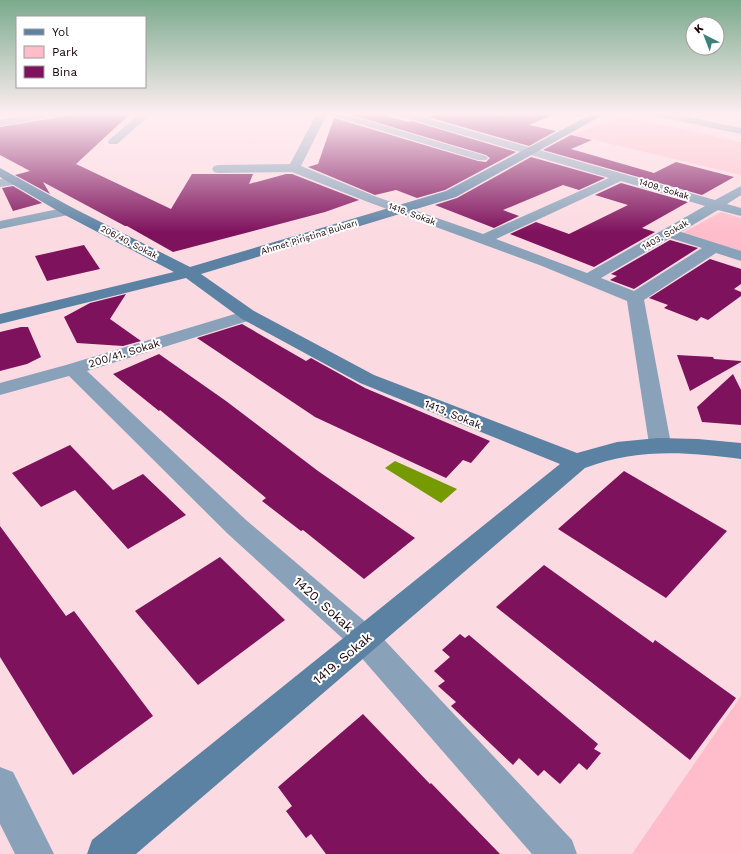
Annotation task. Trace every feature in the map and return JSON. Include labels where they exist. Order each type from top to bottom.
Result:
[{"type":"main road","name":"Ahmet Piriştina Bulvarı","points":[[0,306],[451,194],[518,153]]},
{"type":"main road","points":[[0,172],[15,181]]},
{"type":"main road","name":"206/40. Sokak","points":[[15,181],[68,211],[190,273]]},
{"type":"main road","name":"Ahmet Piriştina Bulvarı","points":[[0,319],[190,273],[395,208]]},
{"type":"main road","name":"1413. Sokak","points":[[190,273],[248,315],[367,379],[577,462]]},
{"type":"main road","points":[[577,462],[612,450],[660,444],[741,451]]},
{"type":"main road","name":"1419. Sokak","points":[[106,854],[577,462]]},
{"type":"street","points":[[218,169],[294,168],[302,153]]},
{"type":"street","points":[[465,153],[482,158]]},
{"type":"street","name":"1409. Sokak","points":[[537,153],[741,212]]},
{"type":"street","name":"1416. Sokak","points":[[294,168],[395,208],[485,239],[589,278],[635,298]]},
{"type":"street","points":[[485,239],[621,177]]},
{"type":"street","points":[[0,183],[15,181]]},
{"type":"street","name":"1403. Sokak","points":[[589,278],[670,233],[741,190]]},
{"type":"street","points":[[0,225],[68,211]]},
{"type":"street","points":[[670,233],[741,256]]},
{"type":"street","points":[[660,444],[635,298],[714,247]]},
{"type":"street","name":"200/41. Sokak","points":[[0,389],[74,369],[248,315]]},
{"type":"street","name":"1420. Sokak","points":[[74,369],[237,527],[364,639],[558,854]]},
{"type":"street","points":[[0,785],[35,854]]},
{"type":"green space","points":[[649,153],[741,153],[741,175]]},
{"type":"green space","points":[[721,212],[741,218],[741,252],[682,233]]},
{"type":"green space","points":[[741,696],[741,854],[632,854]]},
{"type":"shaded area","points":[[395,461],[457,489],[441,503],[385,468]]},
{"type":"building","points":[[0,153],[88,153],[76,164],[171,209],[192,174],[253,174],[249,184],[286,174],[292,174],[359,200],[325,212],[173,252],[43,182],[50,194],[15,175],[30,171],[0,155]]},
{"type":"building","points":[[322,153],[451,153],[486,162],[490,158],[479,153],[514,153],[445,190],[417,198],[396,190],[375,195],[308,167],[318,164]]},
{"type":"building","points":[[553,153],[584,153],[654,173],[676,162],[734,177],[702,195]]},
{"type":"building","points":[[531,157],[605,178],[579,190],[563,185],[503,210],[519,216],[494,228],[435,205],[457,198]]},
{"type":"building","points":[[621,183],[688,202],[642,228],[655,232],[594,267],[510,234],[536,222],[569,234],[628,205],[595,195]]},
{"type":"building","points":[[13,186],[42,203],[13,211],[2,188]]},
{"type":"building","points":[[670,240],[698,248],[634,289],[610,280],[617,276],[611,274]]},
{"type":"building","points":[[84,245],[100,269],[47,281],[35,256]]},
{"type":"building","points":[[710,259],[741,269],[741,284],[734,289],[741,292],[741,296],[708,320],[701,317],[697,321],[664,308],[668,305],[649,298]]},
{"type":"building","points":[[126,294],[110,319],[141,341],[123,346],[77,343],[64,317],[90,303]]},
{"type":"building","points":[[242,324],[306,361],[311,358],[365,388],[490,441],[471,463],[463,460],[446,478],[315,417],[197,338]]},
{"type":"building","points":[[21,327],[28,327],[41,357],[27,364],[0,371],[0,332]]},
{"type":"building","points":[[159,354],[226,401],[318,471],[415,538],[364,579],[303,530],[301,531],[262,501],[266,498],[160,410],[159,411],[113,374]]},
{"type":"building","points":[[677,355],[713,357],[714,359],[741,362],[690,391]]},
{"type":"building","points":[[733,374],[741,390],[741,425],[702,422],[697,407]]},
{"type":"building","points":[[70,445],[113,490],[143,474],[186,515],[128,549],[75,490],[41,507],[12,473]]},
{"type":"building","points":[[624,471],[727,531],[666,598],[558,529]]},
{"type":"building","points":[[0,526],[66,616],[74,611],[153,716],[73,775],[0,657]]},
{"type":"building","points":[[220,557],[285,620],[198,685],[135,611]]},
{"type":"building","points":[[544,565],[653,643],[655,640],[736,698],[690,760],[496,607]]},
{"type":"building","points":[[460,634],[465,638],[469,635],[598,744],[594,749],[601,753],[587,770],[579,763],[560,784],[544,770],[538,776],[519,758],[513,765],[451,706],[456,702],[438,686],[445,681],[434,671],[450,657],[442,650]]},
{"type":"building","points":[[363,714],[500,854],[326,854],[311,834],[306,838],[286,811],[292,806],[278,787]]}]
